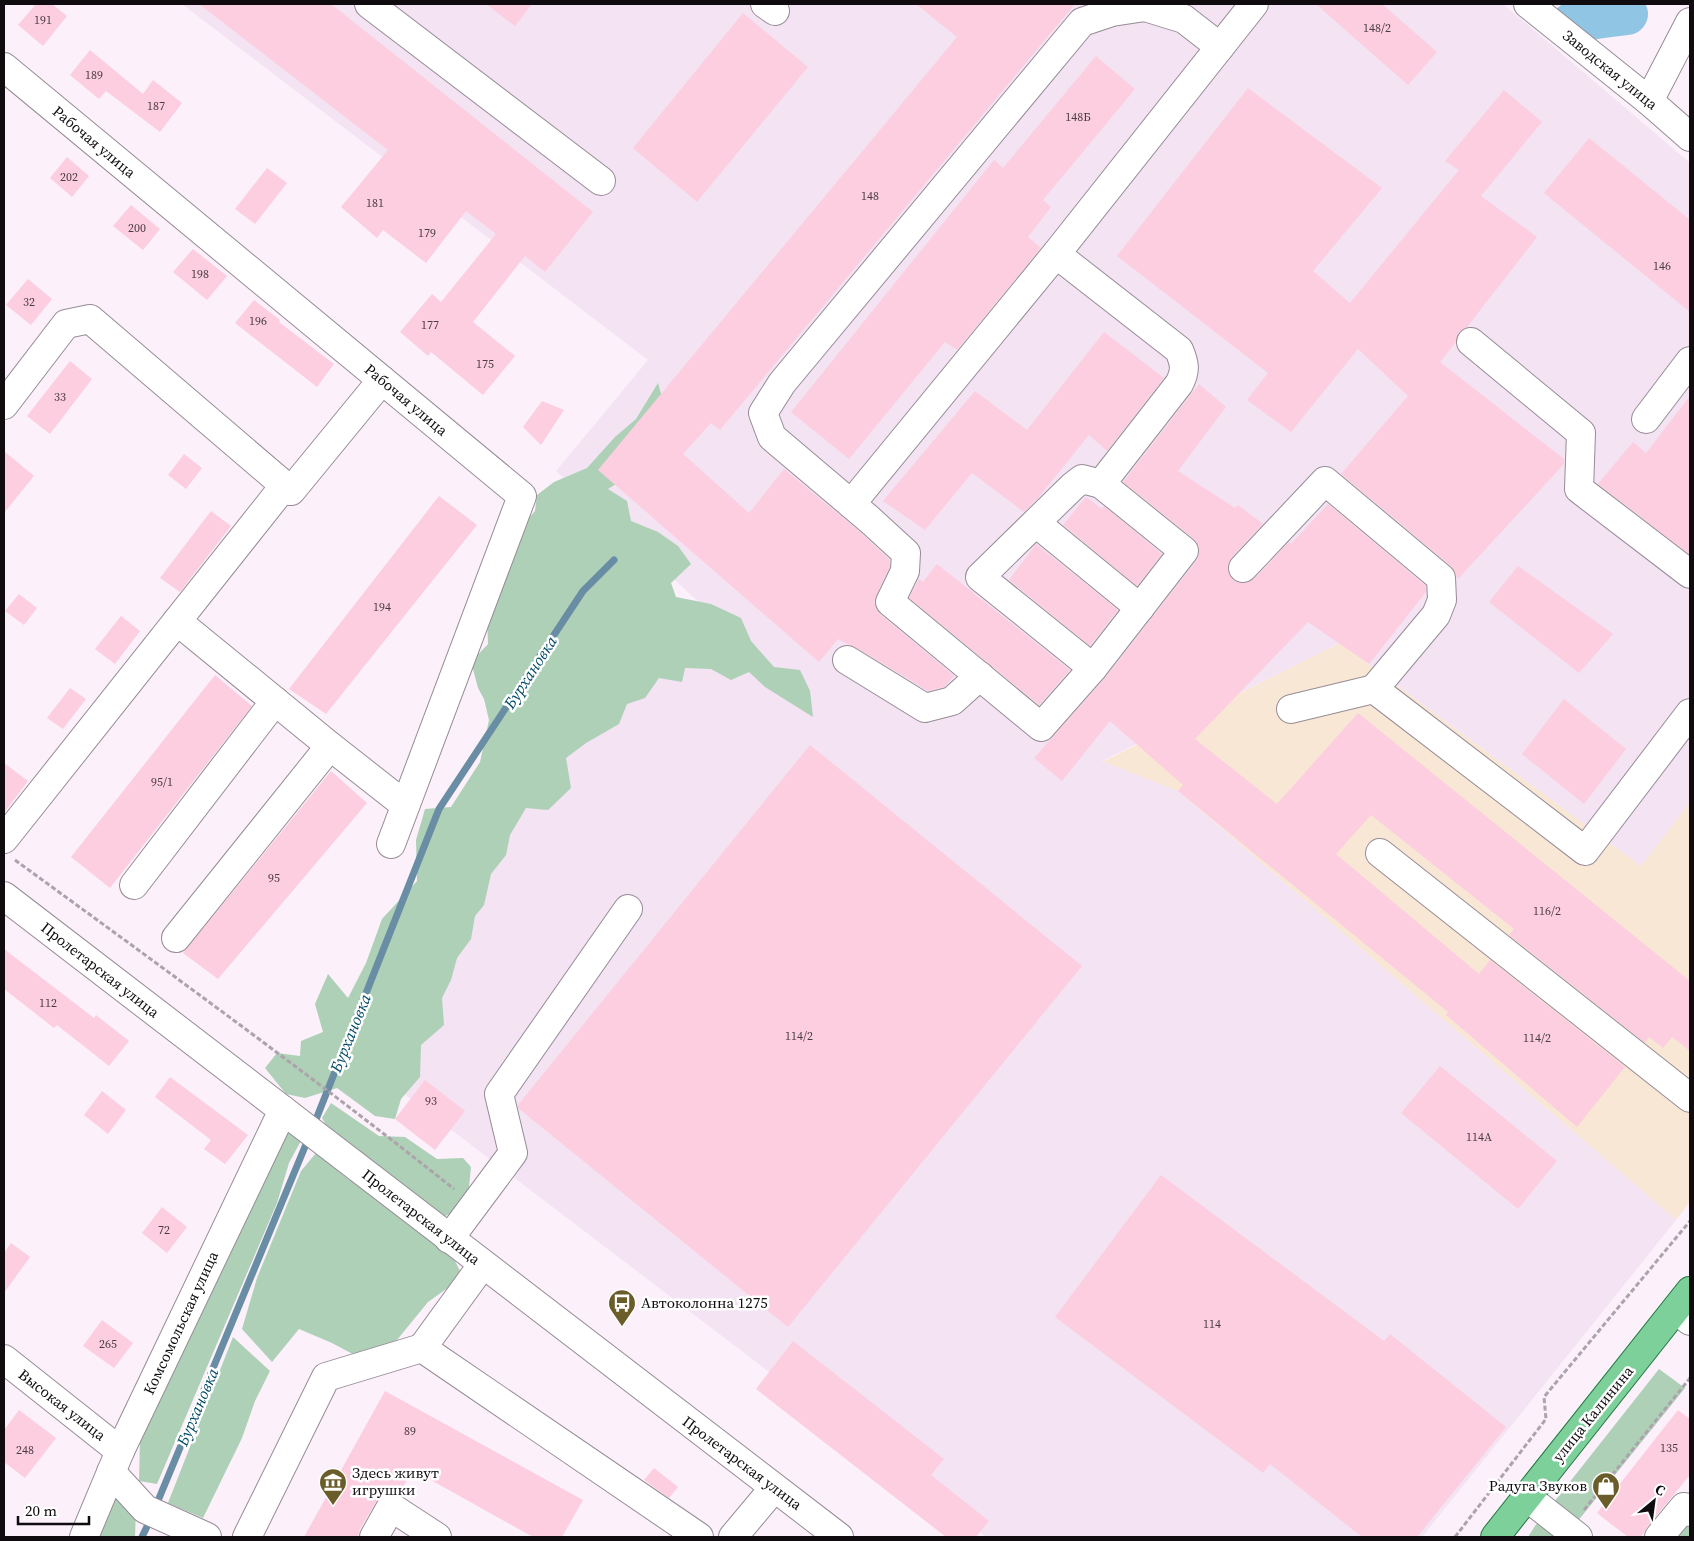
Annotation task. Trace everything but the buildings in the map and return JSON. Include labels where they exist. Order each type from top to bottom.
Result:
[{"type":"main road","name":"улица Калинина","points":[[1495,1537],[1685,1307]]},
{"type":"street","points":[[851,504],[1056,254],[1254,4]]},
{"type":"street","name":"Заводская улица","points":[[1528,4],[1649,101],[1690,137]]},
{"type":"street","points":[[1092,668],[980,577],[1082,479],[1101,484],[1184,551],[1092,668],[1042,727],[890,602],[905,571],[906,553],[772,437],[763,413],[782,383],[1082,22],[1112,12],[1145,7],[1184,19],[1220,47]]},
{"type":"street","points":[[383,8],[601,181]]},
{"type":"street","points":[[1649,101],[1690,22]]},
{"type":"street","name":"Рабочая улица","points":[[4,67],[522,496],[391,844]]},
{"type":"street","points":[[1056,254],[1179,350],[1183,358],[1184,373],[1179,384],[1101,484]]},
{"type":"street","points":[[4,405],[66,324],[90,319],[291,491],[382,380]]},
{"type":"street","points":[[1471,342],[1582,433],[1580,489],[1690,574]]},
{"type":"street","points":[[1646,420],[1690,361]]},
{"type":"street","points":[[1243,568],[1326,481],[1441,578],[1442,600],[1436,615],[1374,689],[1291,709]]},
{"type":"street","points":[[8,848],[177,621],[285,485]]},
{"type":"street","points":[[1036,523],[1140,608]]},
{"type":"street","points":[[177,621],[330,746],[406,805]]},
{"type":"street","points":[[847,660],[925,708],[952,701],[980,676]]},
{"type":"street","points":[[1374,689],[1584,852],[1690,713]]},
{"type":"street","points":[[134,885],[275,701]]},
{"type":"street","points":[[176,938],[330,746]]},
{"type":"street","points":[[1380,853],[1690,1098]]},
{"type":"street","name":"Пролетарская улица","points":[[4,896],[839,1537]]},
{"type":"street","points":[[450,1238],[513,1153],[499,1094],[628,909]]},
{"type":"street","name":"Комсомольская улица","points":[[84,1537],[116,1462],[301,1125]]},
{"type":"street","points":[[247,1537],[326,1377],[422,1348],[483,1264]]},
{"type":"street","points":[[422,1348],[699,1537]]},
{"type":"street","name":"Высокая улица","points":[[4,1359],[116,1462],[157,1515],[207,1537]]},
{"type":"street","points":[[733,1537],[774,1488]]},
{"type":"street","points":[[1527,1497],[1573,1533]]},
{"type":"street","points":[[1659,1537],[1684,1507],[1690,1512]]},
{"type":"street","points":[[374,1537],[391,1508],[437,1537]]},
{"type":"path","points":[[8,848],[378,1128],[474,1205]]},
{"type":"path","points":[[1455,1537],[1546,1418],[1544,1397],[1690,1221]]},
{"type":"path","points":[[1573,1533],[1690,1378]]},
{"type":"shaded area","points":[[182,4],[1503,4],[1690,163],[1690,802],[1641,866],[1340,643],[1102,761],[1178,791],[1676,1220],[1422,1537],[986,1537],[386,1080],[484,808],[702,605],[556,471],[648,360]]},
{"type":"shaded area","points":[[1340,643],[1641,866],[1690,802],[1690,1202],[1676,1220],[1178,791],[1102,762]]},
{"type":"green space","points":[[658,383],[669,422],[635,472],[608,489],[627,501],[631,521],[658,532],[678,546],[691,564],[671,583],[676,597],[711,604],[741,618],[751,641],[774,667],[800,670],[810,691],[813,717],[765,687],[749,672],[731,680],[711,669],[685,668],[682,682],[659,678],[645,698],[627,704],[619,724],[586,743],[566,758],[571,788],[548,810],[526,808],[510,835],[506,855],[491,874],[484,905],[475,916],[471,939],[457,958],[451,980],[442,998],[444,1025],[421,1045],[420,1077],[401,1099],[395,1119],[375,1116],[337,1088],[305,1098],[286,1094],[265,1068],[277,1053],[300,1056],[301,1041],[323,1032],[315,1004],[328,974],[348,998],[366,963],[382,919],[417,881],[416,840],[425,809],[451,807],[480,762],[489,720],[471,662],[488,644],[487,614],[500,595],[500,572],[520,528],[535,511],[537,495],[554,482],[587,468],[615,437],[636,419]]},
{"type":"green space","points":[[331,1103],[379,1136],[405,1137],[437,1159],[463,1158],[471,1167],[468,1197],[452,1213],[436,1220],[331,1134],[322,1118]]},
{"type":"green space","points":[[288,1122],[304,1135],[289,1163],[277,1203],[157,1484],[139,1481],[140,1439]]},
{"type":"green space","points":[[316,1153],[348,1179],[381,1197],[451,1253],[463,1277],[428,1302],[388,1351],[362,1359],[332,1343],[299,1329],[272,1362],[242,1329],[257,1278],[301,1171]]},
{"type":"green space","points":[[233,1337],[270,1371],[255,1401],[242,1438],[203,1518],[168,1503]]},
{"type":"green space","points":[[1659,1369],[1685,1388],[1573,1527],[1585,1537],[1528,1537],[1535,1526]]},
{"type":"green space","points":[[127,1466],[136,1508],[135,1537],[94,1537]]},
{"type":"green space","points":[[1690,1519],[1690,1537],[1666,1537]]},
{"type":"waterway","name":"Бурхановка","points":[[1572,23],[1627,14]]},
{"type":"waterway","name":"Бурхановка","points":[[313,1127],[439,809],[583,591],[614,560]]},
{"type":"waterway","name":"Бурхановка","points":[[155,1508],[309,1137]]},
{"type":"waterway","name":"Бурхановка","points":[[142,1537],[151,1518]]},
{"type":"place","name":"Автоколонна 1275","points":[[622,1327]]},
{"type":"place","name":"Здесь живут игрушки","points":[[333,1506]]},
{"type":"place","name":"Радуга Звуков","points":[[1606,1510]]}]
